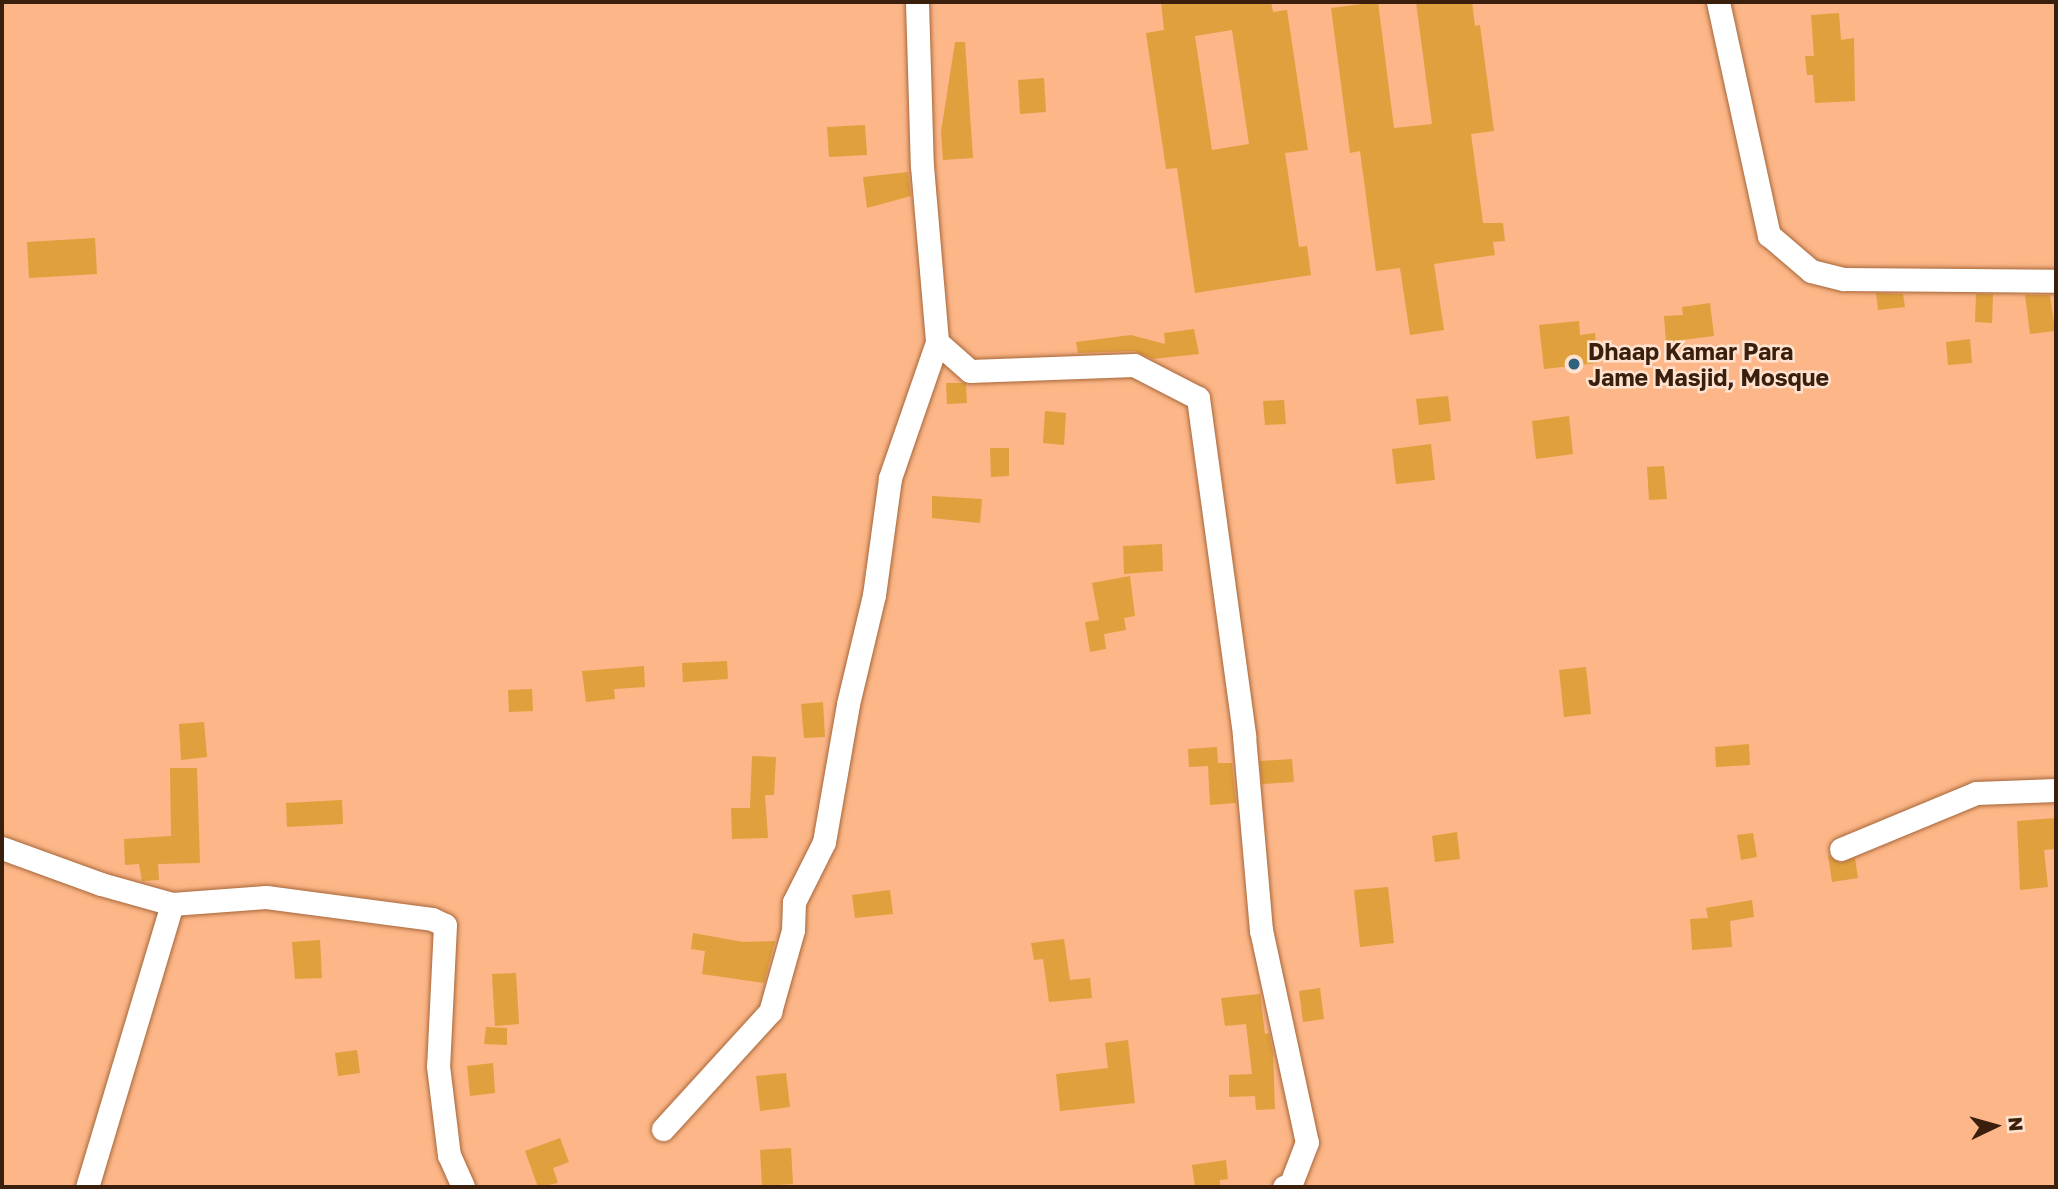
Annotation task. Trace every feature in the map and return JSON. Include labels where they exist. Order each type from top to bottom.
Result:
[{"type":"street","points":[[663,1129],[770,1012],[793,930],[794,902],[824,842],[848,704],[874,595],[890,478],[937,342],[922,166],[917,2]]},
{"type":"street","points":[[1717,2],[1769,235],[1811,271],[1844,279],[2056,281]]},
{"type":"street","points":[[937,342],[970,371],[1134,365],[1198,398],[1244,736],[1261,930],[1307,1142],[1290,1186],[1284,1187]]},
{"type":"street","points":[[1841,849],[1976,793],[2056,790]]},
{"type":"street","points":[[2,848],[101,884],[172,904],[266,897],[432,919],[445,925],[439,1078],[449,1155],[463,1187]]},
{"type":"street","points":[[87,1187],[172,904]]},
{"type":"building","points":[[1161,2],[1271,2],[1273,12],[1287,10],[1308,150],[1285,153],[1299,247],[1307,246],[1311,275],[1195,293],[1177,168],[1166,169],[1146,33],[1164,30]],"holes":[[[1232,30],[1249,144],[1212,150],[1195,36]]]},
{"type":"building","points":[[1378,2],[1394,128],[1432,124],[1416,2],[1472,2],[1475,26],[1480,25],[1494,131],[1471,134],[1483,223],[1503,223],[1505,241],[1493,242],[1495,255],[1434,264],[1444,330],[1410,335],[1400,268],[1376,271],[1360,151],[1350,153],[1331,8]]},
{"type":"building","points":[[1839,13],[1841,40],[1854,38],[1855,101],[1815,103],[1813,75],[1807,75],[1805,56],[1814,56],[1811,15]]},
{"type":"building","points":[[955,42],[965,42],[973,158],[943,160],[941,132]]},
{"type":"building","points":[[1044,78],[1046,112],[1020,114],[1018,80]]},
{"type":"building","points":[[865,125],[867,155],[829,157],[827,127]]},
{"type":"building","points":[[908,172],[911,196],[867,208],[863,177]]},
{"type":"building","points":[[95,238],[97,274],[29,278],[27,242]]},
{"type":"building","points":[[1876,293],[1903,294],[1905,307],[1878,310]]},
{"type":"building","points":[[1976,294],[1993,294],[1992,323],[1975,322]]},
{"type":"building","points":[[2025,295],[2050,295],[2055,331],[2030,334]]},
{"type":"building","points":[[1710,303],[1714,336],[1666,342],[1664,316],[1683,315],[1682,307]]},
{"type":"building","points":[[1579,321],[1580,335],[1595,333],[1598,363],[1544,369],[1539,325]]},
{"type":"building","points":[[1194,329],[1199,354],[1153,359],[1134,351],[1078,353],[1076,342],[1131,335],[1165,344],[1164,333]]},
{"type":"building","points":[[1970,339],[1972,363],[1948,365],[1946,342]]},
{"type":"building","points":[[946,383],[966,383],[967,403],[947,404]]},
{"type":"building","points":[[1448,396],[1451,421],[1419,425],[1416,399]]},
{"type":"building","points":[[1284,400],[1286,424],[1265,425],[1263,401]]},
{"type":"building","points":[[1045,411],[1066,413],[1064,445],[1043,443]]},
{"type":"building","points":[[1569,416],[1573,454],[1536,459],[1532,421]]},
{"type":"building","points":[[1431,444],[1435,480],[1396,484],[1392,449]]},
{"type":"building","points":[[990,448],[1009,448],[1009,476],[991,477]]},
{"type":"building","points":[[1664,466],[1667,499],[1649,500],[1647,467]]},
{"type":"building","points":[[932,496],[982,499],[980,523],[932,518]]},
{"type":"building","points":[[1162,544],[1163,571],[1124,574],[1123,546]]},
{"type":"building","points":[[1130,576],[1135,616],[1124,618],[1126,630],[1104,634],[1106,649],[1090,652],[1085,622],[1099,620],[1092,583]]},
{"type":"building","points":[[727,661],[728,679],[683,682],[682,663]]},
{"type":"building","points":[[644,666],[645,687],[614,689],[615,699],[586,702],[582,671]]},
{"type":"building","points":[[1586,667],[1591,714],[1564,717],[1559,670]]},
{"type":"building","points":[[532,689],[533,711],[509,712],[508,690]]},
{"type":"building","points":[[823,702],[825,737],[804,738],[801,704]]},
{"type":"building","points":[[204,722],[207,757],[181,760],[179,724]]},
{"type":"building","points":[[1749,744],[1750,765],[1716,767],[1715,747]]},
{"type":"building","points":[[1217,747],[1218,763],[1232,763],[1236,803],[1210,805],[1208,766],[1189,767],[1188,749]]},
{"type":"building","points":[[752,756],[776,757],[774,795],[765,795],[768,838],[732,839],[731,808],[750,808]]},
{"type":"building","points":[[1292,759],[1294,782],[1262,784],[1260,761]]},
{"type":"building","points":[[170,768],[197,768],[200,863],[158,864],[159,880],[142,881],[139,864],[125,865],[124,839],[171,836]]},
{"type":"building","points":[[342,800],[343,824],[287,827],[286,803]]},
{"type":"building","points":[[2056,818],[2056,849],[2044,850],[2048,887],[2020,890],[2017,821]]},
{"type":"building","points":[[1457,832],[1460,859],[1435,862],[1432,836]]},
{"type":"building","points":[[1753,833],[1757,857],[1741,860],[1737,835]]},
{"type":"building","points":[[1828,855],[1840,863],[1855,858],[1858,878],[1832,882]]},
{"type":"building","points":[[1388,887],[1394,943],[1360,947],[1354,890]]},
{"type":"building","points":[[890,890],[893,914],[855,918],[852,895]]},
{"type":"building","points":[[1752,900],[1754,917],[1730,921],[1732,947],[1692,950],[1690,919],[1708,918],[1706,908]]},
{"type":"building","points":[[693,933],[743,942],[775,941],[764,983],[702,974],[705,951],[691,949]]},
{"type":"building","points":[[1064,939],[1070,980],[1090,978],[1092,998],[1049,1002],[1043,959],[1034,960],[1031,943]]},
{"type":"building","points":[[320,940],[322,978],[295,979],[292,942]]},
{"type":"building","points":[[516,973],[519,1024],[495,1026],[492,974]]},
{"type":"building","points":[[1320,988],[1324,1019],[1303,1022],[1299,991]]},
{"type":"building","points":[[1260,994],[1265,1034],[1269,1033],[1273,1052],[1275,1109],[1256,1110],[1255,1096],[1229,1097],[1229,1075],[1252,1074],[1246,1024],[1225,1026],[1221,998]]},
{"type":"building","points":[[486,1027],[507,1028],[507,1045],[484,1044]]},
{"type":"building","points":[[1128,1040],[1135,1103],[1060,1111],[1056,1074],[1108,1068],[1105,1043]]},
{"type":"building","points":[[357,1050],[360,1073],[338,1076],[335,1053]]},
{"type":"building","points":[[493,1063],[495,1093],[470,1096],[467,1066]]},
{"type":"building","points":[[786,1073],[790,1107],[760,1111],[756,1076]]},
{"type":"building","points":[[560,1138],[569,1162],[553,1168],[558,1183],[538,1187],[525,1151]]},
{"type":"building","points":[[791,1148],[793,1184],[762,1186],[760,1150]]},
{"type":"building","points":[[1226,1160],[1228,1179],[1220,1180],[1220,1187],[1195,1187],[1192,1165]]},
{"type":"place","name":"Dhaap Kamar Para Jame Masjid, Mosque","points":[[1574,364]]}]
